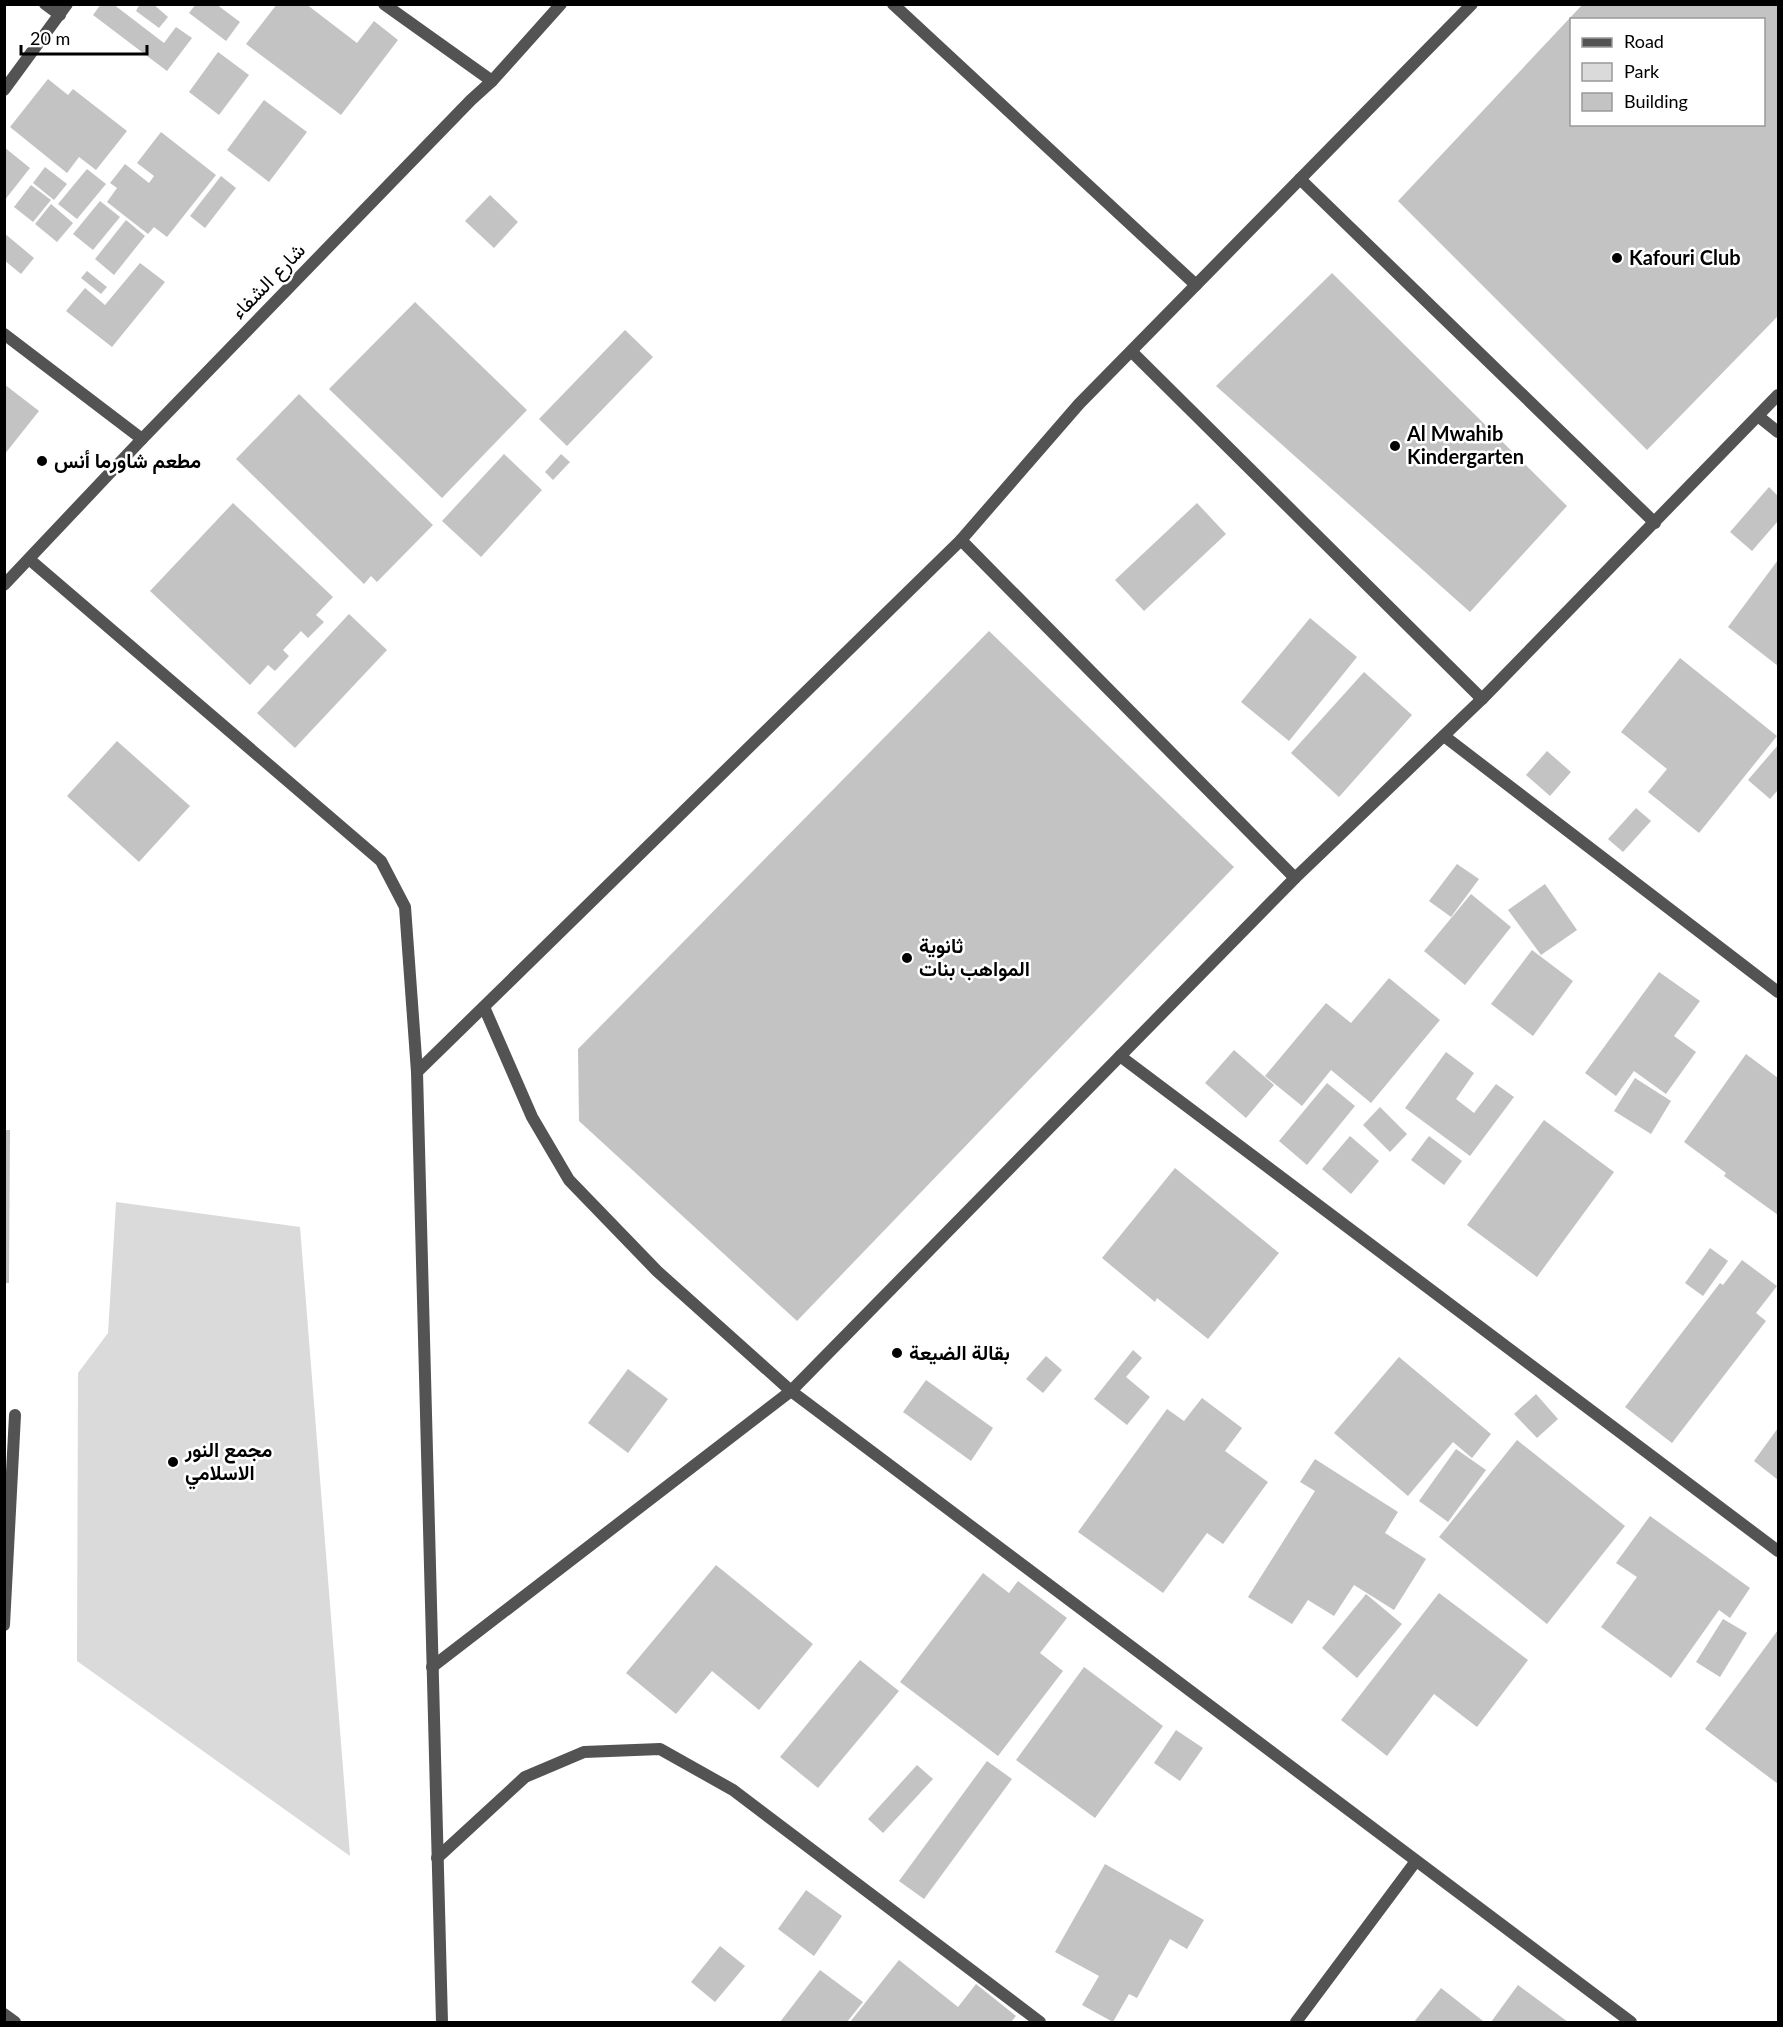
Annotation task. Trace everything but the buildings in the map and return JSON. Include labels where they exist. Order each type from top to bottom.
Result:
[{"type":"street","points":[[4,90],[63,10],[45,4]]},
{"type":"street","points":[[384,4],[492,81]]},
{"type":"street","name":"شارع الشفاء","points":[[4,585],[142,439],[492,81],[561,4]]},
{"type":"street","points":[[893,4],[1196,285]]},
{"type":"street","points":[[417,1072],[961,540],[1079,405],[1472,4]]},
{"type":"street","points":[[1300,179],[1655,523]]},
{"type":"street","points":[[4,334],[142,439]]},
{"type":"street","points":[[1132,352],[1482,699]]},
{"type":"street","points":[[432,1667],[791,1390],[1295,878],[1482,699],[1779,395]]},
{"type":"street","points":[[1758,416],[1779,432]]},
{"type":"street","points":[[961,540],[1295,878]]},
{"type":"street","points":[[29,560],[381,861],[405,907],[417,1072],[442,2022]]},
{"type":"street","points":[[1444,736],[1779,992]]},
{"type":"street","points":[[484,1006],[532,1117],[570,1180],[657,1271],[791,1390],[1630,2022]]},
{"type":"street","points":[[1120,1056],[1779,1551]]},
{"type":"street","points":[[4,1625],[15,1415]]},
{"type":"street","points":[[437,1858],[525,1777],[584,1752],[660,1749],[733,1790],[1040,2022]]},
{"type":"street","points":[[1296,2022],[1416,1861]]},
{"type":"street","points":[[4,2014],[15,2022]]},
{"type":"green space","points":[[116,1202],[300,1227],[350,1856],[77,1661],[78,1373],[108,1333]]},
{"type":"place","name":"Kafouri Club","points":[[1617,258]]},
{"type":"place","name":"Al Mwahib Kindergarten","points":[[1395,446]]},
{"type":"place","name":"مطعم شاورما أنس","points":[[42,461]]},
{"type":"place","name":"ثانوية المواهب بنات","points":[[907,958]]},
{"type":"place","name":"بقالة الضيعة","points":[[897,1353]]},
{"type":"place","name":"مجمع النور الاسلامي","points":[[173,1462]]}]
